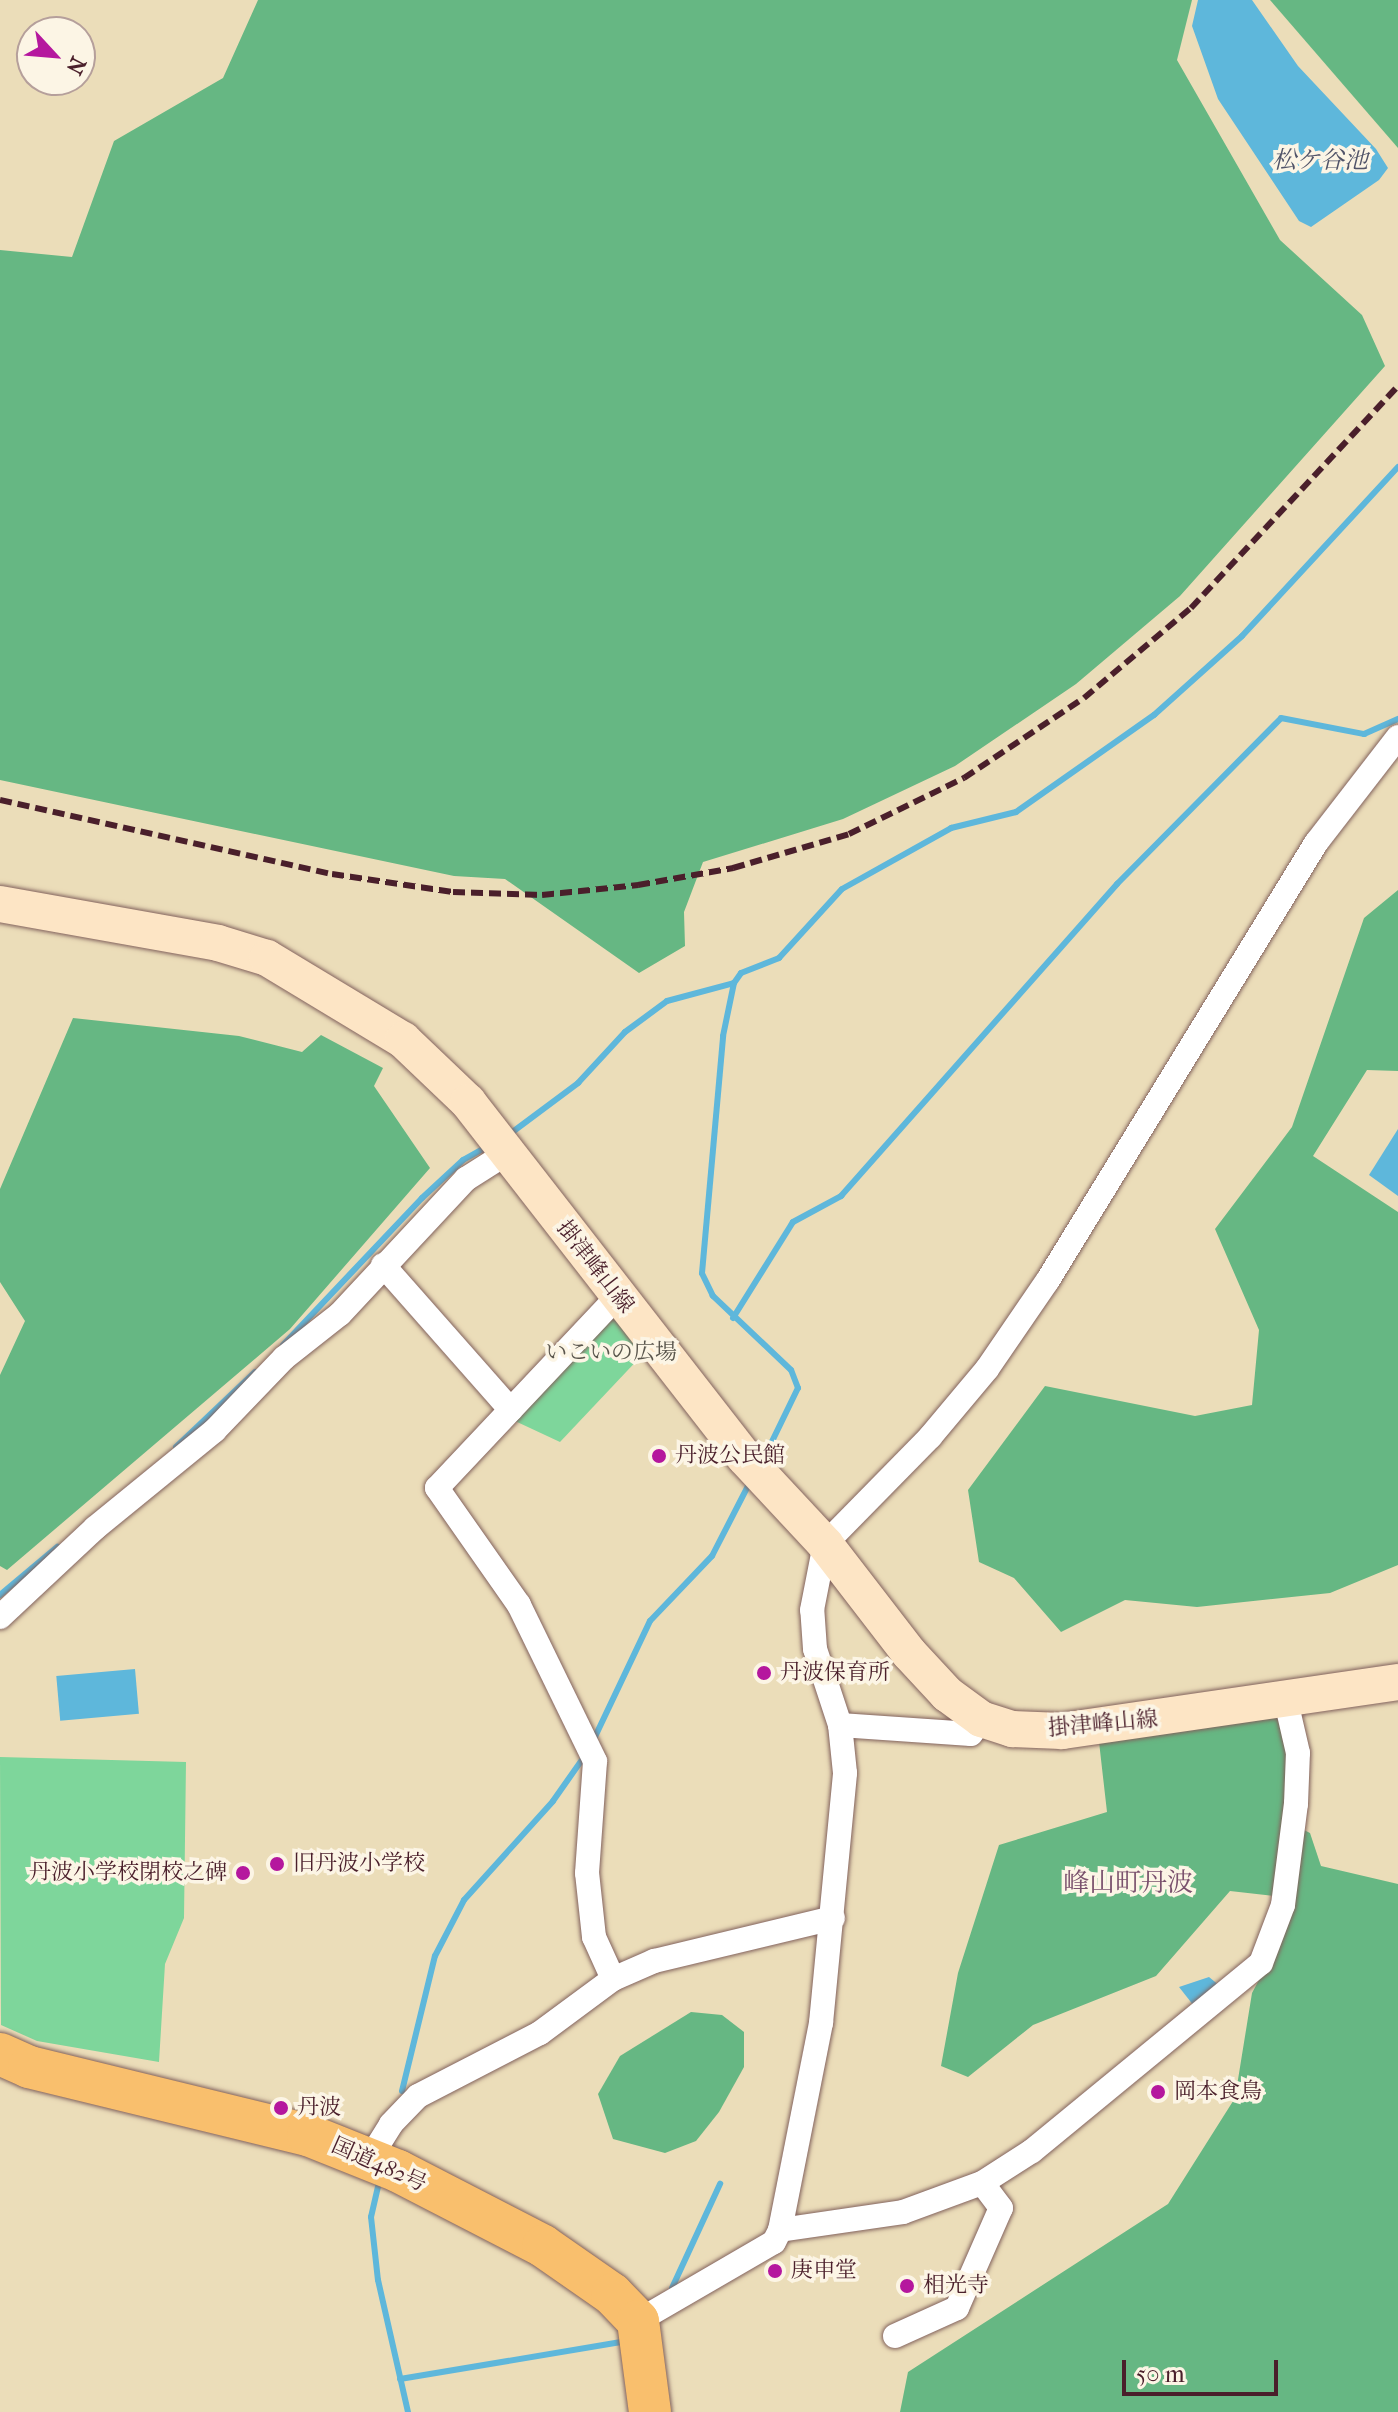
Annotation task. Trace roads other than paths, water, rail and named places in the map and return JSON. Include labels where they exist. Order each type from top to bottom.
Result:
[{"type":"highway","name":"国道482号","points":[[0,2054],[29,2067],[232,2113],[370,2158],[543,2246],[612,2294],[638,2321]]},
{"type":"highway","points":[[638,2321],[650,2412]]},
{"type":"main road","name":"掛津峰山線","points":[[0,904],[218,943],[267,958],[403,1040],[502,1145],[617,1297],[755,1469],[825,1544],[909,1653],[947,1694],[981,1719],[1012,1729],[1062,1731],[1286,1701],[1398,1682]]},
{"type":"street","points":[[638,2321],[774,2242],[780,2230],[821,2023],[845,1773],[840,1725],[815,1649],[812,1610],[825,1544],[930,1437],[987,1369],[1048,1280],[1316,843],[1398,737]]},
{"type":"street","points":[[0,1617],[95,1528],[231,1415],[284,1358],[340,1314],[383,1265],[502,1145]]},
{"type":"street","points":[[383,1265],[511,1410]]},
{"type":"street","points":[[613,1979],[594,1937],[587,1873],[589,1750],[519,1605],[437,1488],[617,1297]]},
{"type":"street","points":[[780,2230],[903,2212],[982,2183],[1032,2151],[1261,1963],[1283,1905],[1296,1804],[1298,1753],[1286,1701]]},
{"type":"street","points":[[840,1725],[971,1734],[981,1719]]},
{"type":"street","points":[[370,2158],[391,2124],[418,2096],[540,2033],[613,1979],[654,1961],[833,1918]]},
{"type":"street","points":[[895,2336],[957,2308],[1001,2208],[982,2183]]},
{"type":"water","name":"松ケ谷池","points":[[1198,0],[1252,0],[1298,66],[1376,149],[1388,168],[1379,180],[1311,227],[1299,221],[1218,99],[1192,26]]},
{"type":"water","points":[[1398,1129],[1398,1196],[1369,1175]]},
{"type":"water","points":[[135,1669],[139,1714],[60,1721],[56,1676]]},
{"type":"water","points":[[1209,1977],[1220,1986],[1194,2006],[1179,1987]]},
{"type":"waterway","points":[[763,1460],[798,1388],[791,1370],[713,1296],[702,1273],[723,1036],[734,983],[741,973],[779,958],[842,889],[951,828],[1016,812],[1154,715],[1242,636],[1398,467]]},
{"type":"waterway","points":[[733,1318],[793,1222],[841,1196],[1117,884],[1281,718],[1364,734],[1398,719]]},
{"type":"waterway","points":[[507,1136],[578,1083],[625,1032],[667,1001],[734,983]]},
{"type":"waterway","points":[[283,1345],[422,1198],[463,1160],[486,1147]]},
{"type":"waterway","points":[[176,1447],[255,1372]]},
{"type":"waterway","points":[[593,1741],[650,1621],[712,1556],[751,1480]]},
{"type":"waterway","points":[[0,1595],[57,1547]]},
{"type":"waterway","points":[[402,2091],[435,1956],[464,1900],[553,1801],[586,1754]]},
{"type":"waterway","points":[[380,2178],[371,2217],[378,2280],[408,2412]]},
{"type":"waterway","points":[[672,2288],[720,2184]]},
{"type":"waterway","points":[[400,2379],[627,2341]]},
{"type":"railway","points":[[0,800],[332,874],[453,892],[542,895],[638,885],[733,868],[849,834],[964,778],[1084,698],[1191,608],[1398,386]]},
{"type":"place","name":"丹波公民館","points":[[659,1456]]},
{"type":"place","name":"丹波保育所","points":[[764,1673]]},
{"type":"place","name":"旧丹波小学校","points":[[277,1864]]},
{"type":"place","name":"丹波小学校閉校之碑","points":[[243,1873]]},
{"type":"place","name":"岡本食鳥","points":[[1158,2092]]},
{"type":"place","name":"丹波","points":[[281,2108]]},
{"type":"place","name":"庚申堂","points":[[775,2271]]},
{"type":"place","name":"相光寺","points":[[907,2286]]},
{"type":"district","name":"峰山町丹波","points":[[1128,1883]]},
{"type":"park label","name":"いこいの広場","points":[[611,1353]]}]
